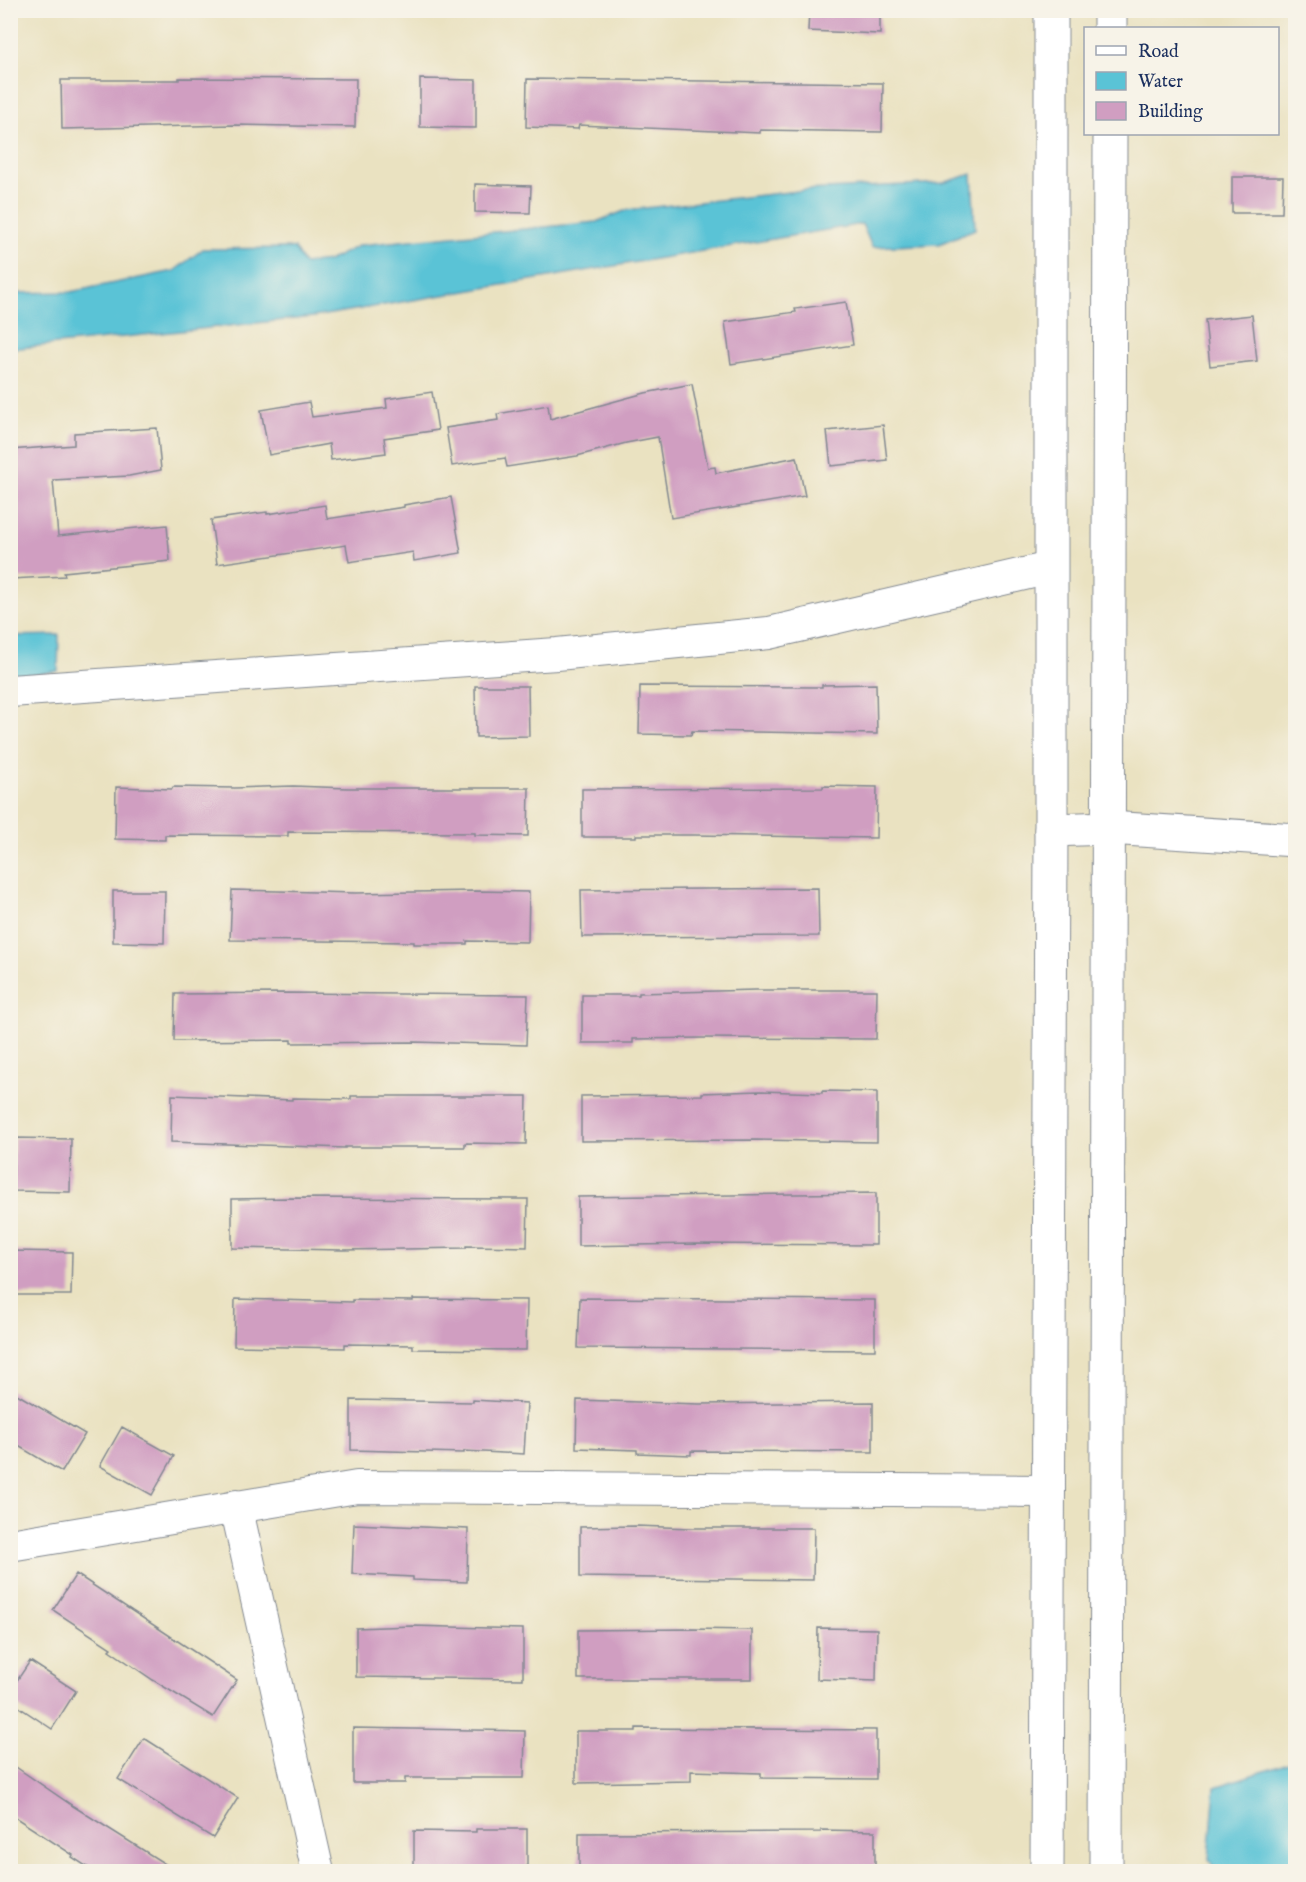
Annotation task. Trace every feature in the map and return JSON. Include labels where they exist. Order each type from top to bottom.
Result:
[{"type":"main road","points":[[1047,1872],[1051,10]]},
{"type":"main road","points":[[1110,10],[1110,27]]},
{"type":"main road","points":[[1106,1872],[1110,135]]},
{"type":"main road","points":[[1051,830],[1109,828],[1296,840]]},
{"type":"street","points":[[10,691],[557,654],[769,633],[1050,568]]},
{"type":"street","points":[[10,1545],[357,1487],[1048,1491]]},
{"type":"street","points":[[236,1506],[318,1872]]},
{"type":"water","points":[[972,174],[975,229],[939,244],[872,247],[862,224],[313,317],[11,349],[11,293],[70,292],[174,271],[203,249],[294,248],[304,264],[328,261],[360,245],[596,222],[627,210],[807,190],[943,183]]},
{"type":"water","points":[[59,635],[58,671],[11,677],[10,636]]},
{"type":"water","points":[[1295,1761],[1295,1871],[1216,1871],[1209,1859],[1215,1787]]},
{"type":"building","points":[[809,10],[880,10],[880,34],[808,31]]},
{"type":"building","points":[[179,78],[356,79],[355,127],[234,125],[62,129],[61,80],[179,80]]},
{"type":"building","points":[[420,79],[476,80],[476,128],[420,127]]},
{"type":"building","points":[[527,79],[883,83],[882,132],[760,130],[760,133],[579,125],[578,129],[526,127]]},
{"type":"building","points":[[1232,177],[1283,177],[1282,213],[1232,213]]},
{"type":"building","points":[[475,184],[531,186],[530,213],[475,212]]},
{"type":"building","points":[[846,302],[853,345],[731,364],[725,322]]},
{"type":"building","points":[[1252,315],[1257,361],[1210,366],[1205,320]]},
{"type":"building","points":[[692,384],[708,468],[715,467],[716,473],[797,457],[805,496],[671,518],[658,437],[577,456],[507,467],[505,458],[452,466],[446,428],[498,420],[497,414],[548,405],[550,419],[645,393]]},
{"type":"building","points":[[432,392],[438,430],[384,438],[386,453],[331,460],[329,444],[269,455],[261,410],[309,402],[312,417],[387,408],[386,399]]},
{"type":"building","points":[[883,425],[887,460],[831,466],[827,431]]},
{"type":"building","points":[[157,428],[161,470],[129,476],[53,480],[58,536],[167,525],[170,561],[64,572],[65,576],[11,579],[10,450],[74,445],[74,433]]},
{"type":"building","points":[[451,497],[461,553],[414,561],[413,552],[349,562],[346,545],[217,564],[211,520],[325,505],[327,519]]},
{"type":"building","points":[[876,684],[877,734],[692,731],[691,735],[639,734],[640,686],[822,687],[822,685]]},
{"type":"building","points":[[475,686],[528,686],[529,736],[476,737]]},
{"type":"building","points":[[823,786],[877,787],[876,838],[695,835],[582,837],[582,789],[823,788]]},
{"type":"building","points":[[116,787],[172,789],[173,787],[529,788],[528,836],[475,835],[475,833],[288,832],[288,836],[165,835],[165,840],[115,839]]},
{"type":"building","points":[[818,888],[819,936],[582,937],[581,890]]},
{"type":"building","points":[[232,890],[355,893],[529,892],[528,942],[467,941],[467,944],[414,944],[414,942],[230,940]]},
{"type":"building","points":[[113,891],[165,891],[164,943],[113,942]]},
{"type":"building","points":[[756,990],[877,990],[876,1039],[701,1038],[633,1039],[633,1043],[582,1043],[582,995]]},
{"type":"building","points":[[175,994],[528,995],[526,1045],[413,1042],[291,1043],[291,1040],[174,1041]]},
{"type":"building","points":[[877,1092],[877,1142],[581,1141],[581,1096],[702,1095],[702,1093]]},
{"type":"building","points":[[172,1095],[292,1100],[292,1098],[351,1099],[351,1096],[527,1096],[526,1144],[465,1143],[465,1147],[345,1148],[171,1142]]},
{"type":"building","points":[[14,1138],[71,1139],[70,1192],[13,1191]]},
{"type":"building","points":[[876,1193],[876,1245],[578,1246],[578,1197]]},
{"type":"building","points":[[232,1199],[528,1199],[527,1247],[466,1246],[466,1248],[343,1250],[232,1248]]},
{"type":"building","points":[[10,1251],[72,1252],[71,1295],[10,1295]]},
{"type":"building","points":[[580,1298],[875,1300],[875,1350],[578,1348]]},
{"type":"building","points":[[235,1299],[352,1302],[352,1300],[413,1301],[413,1299],[527,1300],[526,1350],[413,1349],[413,1345],[345,1344],[345,1348],[234,1346]]},
{"type":"building","points":[[10,1390],[85,1434],[62,1472],[10,1441]]},
{"type":"building","points":[[351,1400],[473,1402],[473,1400],[527,1403],[524,1454],[351,1450]]},
{"type":"building","points":[[577,1400],[699,1404],[873,1402],[873,1452],[691,1451],[691,1455],[576,1448]]},
{"type":"building","points":[[122,1427],[174,1456],[152,1495],[100,1466]]},
{"type":"building","points":[[354,1524],[468,1529],[467,1582],[352,1574]]},
{"type":"building","points":[[580,1527],[814,1528],[813,1580],[580,1577]]},
{"type":"building","points":[[76,1574],[237,1680],[213,1717],[153,1680],[109,1650],[111,1648],[53,1610]]},
{"type":"building","points":[[412,1626],[523,1629],[523,1679],[356,1677],[356,1628]]},
{"type":"building","points":[[818,1628],[877,1629],[876,1681],[817,1679]]},
{"type":"building","points":[[578,1630],[752,1630],[752,1679],[578,1679]]},
{"type":"building","points":[[30,1661],[76,1691],[52,1729],[10,1701],[10,1691]]},
{"type":"building","points":[[353,1728],[525,1731],[524,1778],[405,1778],[405,1783],[353,1783]]},
{"type":"building","points":[[636,1728],[876,1730],[876,1779],[761,1778],[761,1773],[691,1771],[691,1781],[576,1783],[576,1731],[636,1731]]},
{"type":"building","points":[[144,1738],[238,1798],[213,1838],[118,1779]]},
{"type":"building","points":[[10,1763],[178,1872],[95,1872],[10,1814]]},
{"type":"building","points":[[476,1829],[527,1829],[527,1872],[414,1872],[414,1831],[476,1832]]},
{"type":"building","points":[[821,1830],[875,1831],[875,1872],[579,1872],[579,1833],[821,1832]]}]
